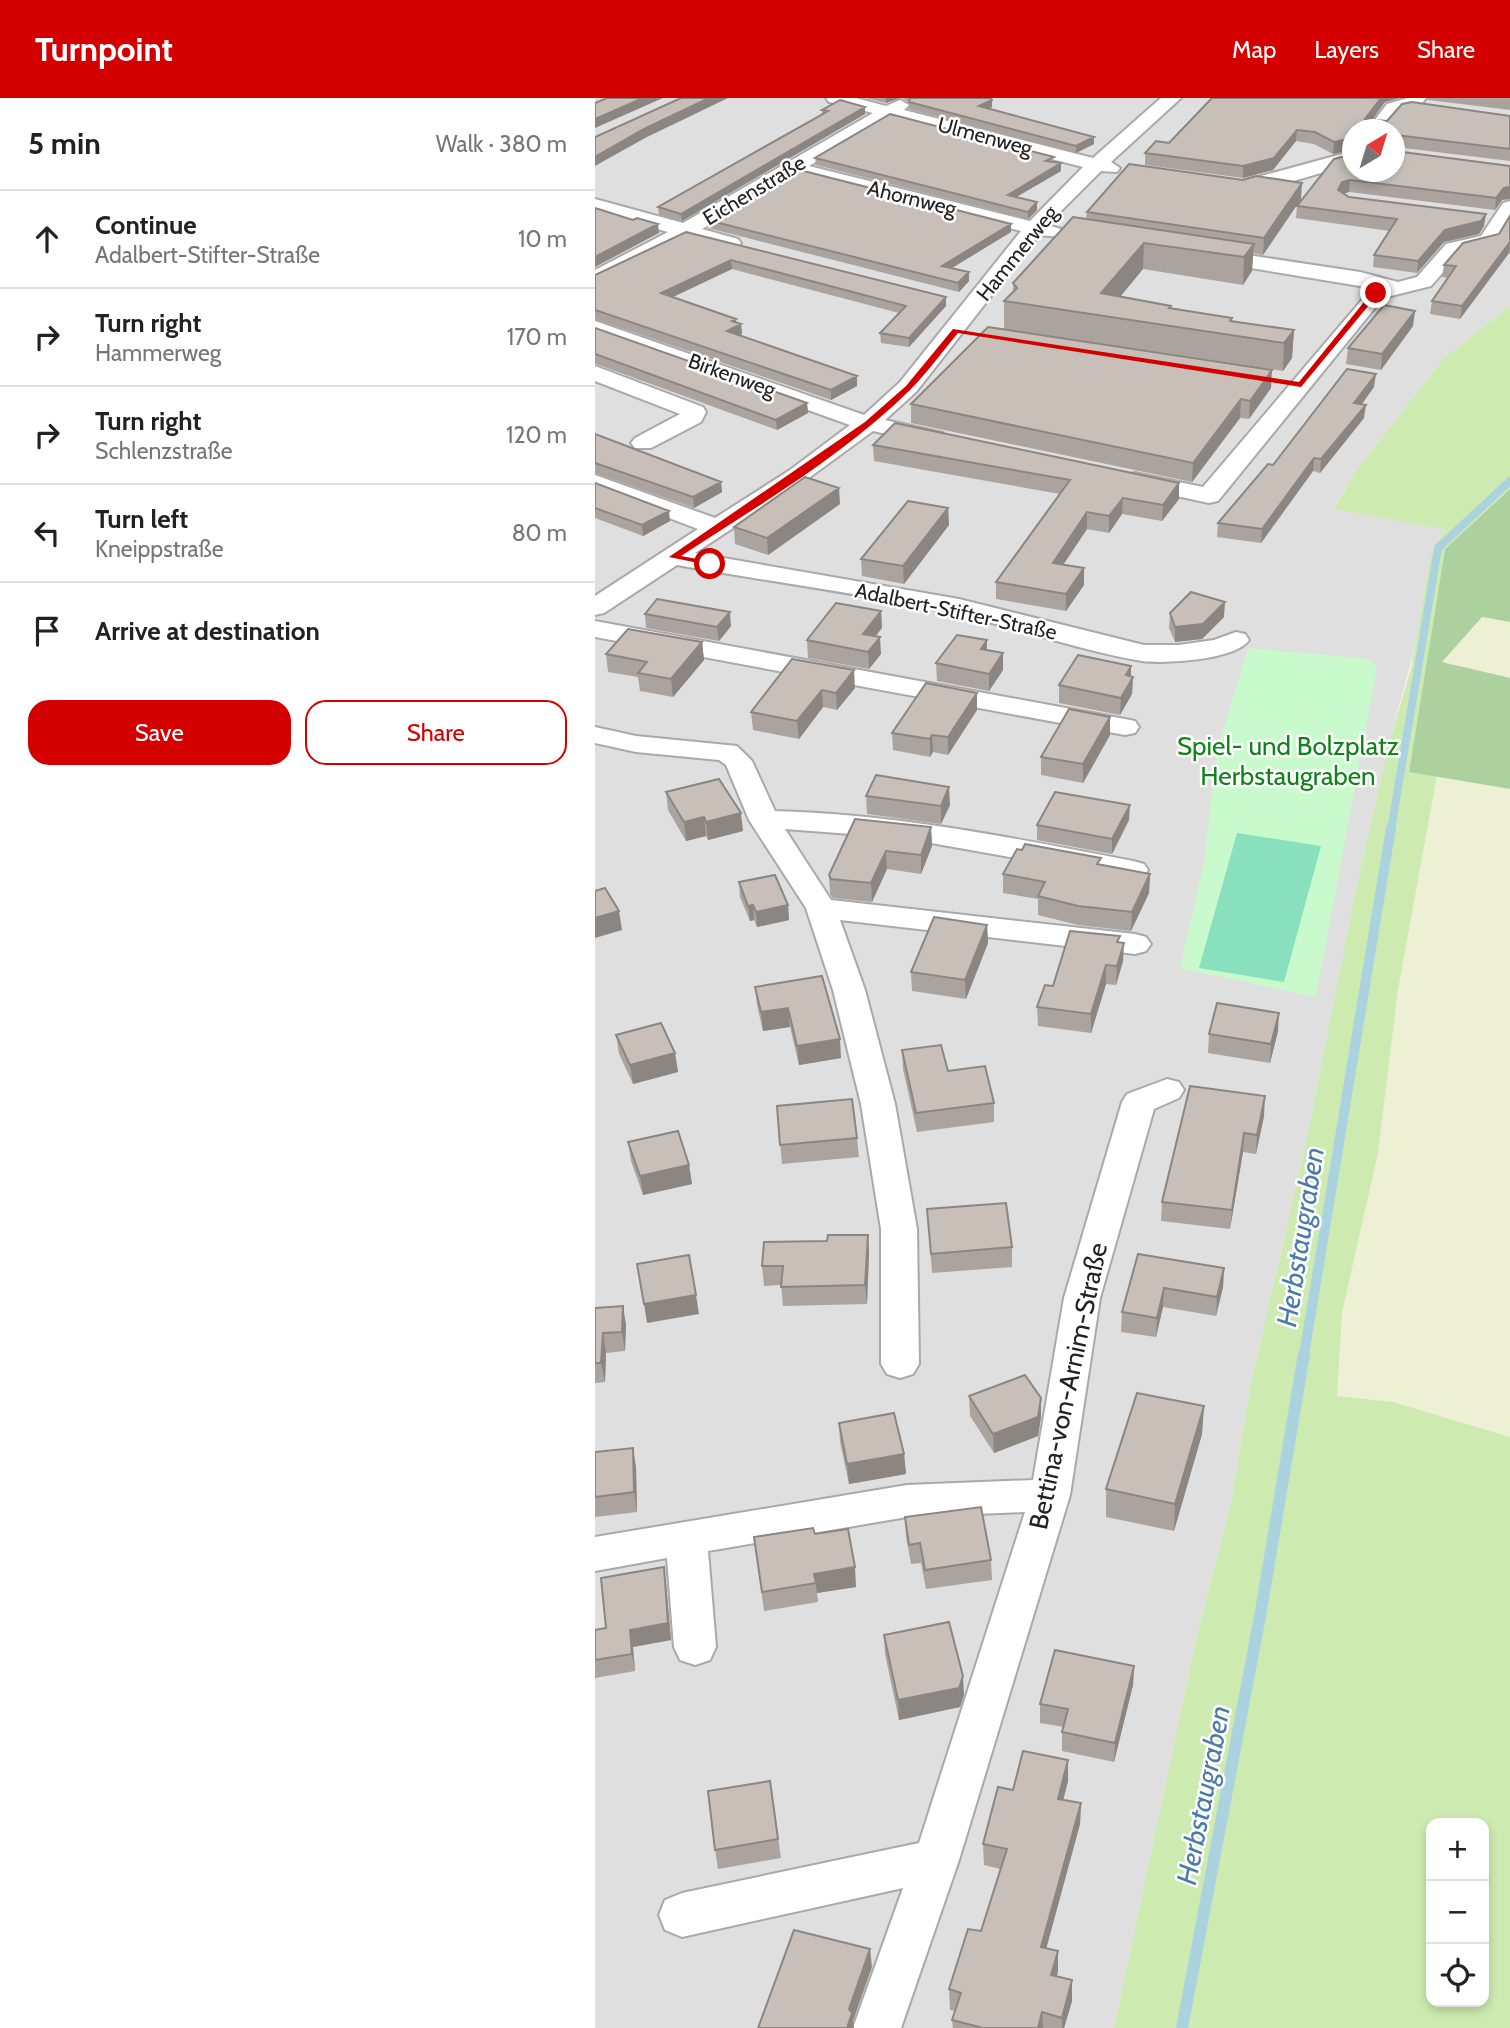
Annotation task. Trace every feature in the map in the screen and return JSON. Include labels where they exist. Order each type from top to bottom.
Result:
[{"type":"street","name":"Ulmenweg","points":[[835,98],[893,111],[1093,166],[1124,170]]},
{"type":"street","name":"Eichenstraße","points":[[595,278],[684,231],[791,167],[893,111],[910,98]]},
{"type":"street","name":"Hammerweg","points":[[595,607],[718,528],[868,423],[965,332],[976,305],[1033,229],[1093,166],[1171,98]]},
{"type":"street","points":[[1384,119],[1393,108],[1419,104]]},
{"type":"street","points":[[1203,181],[1243,187],[1342,161]]},
{"type":"street","name":"Ahornweg","points":[[791,167],[1033,229],[1076,236]]},
{"type":"street","points":[[595,205],[751,248]]},
{"type":"street","points":[[1473,216],[1505,213]]},
{"type":"street","points":[[1113,475],[1209,496],[1376,293],[1423,282],[1453,248],[1488,242],[1505,213]]},
{"type":"street","points":[[1184,252],[1360,278],[1395,287]]},
{"type":"street","points":[[950,298],[976,305]]},
{"type":"street","name":"Birkenweg","points":[[595,327],[868,423],[963,444]]},
{"type":"street","points":[[595,361],[635,341]]},
{"type":"street","points":[[595,373],[695,412],[693,416],[643,443]]},
{"type":"street","points":[[1274,380],[1301,384]]},
{"type":"street","points":[[595,482],[718,528]]},
{"type":"street","name":"Adalbert-Stifter-Straße","points":[[674,557],[959,607],[1144,653],[1192,651],[1220,647],[1236,640]]},
{"type":"street","points":[[595,629],[1125,727]]},
{"type":"street","points":[[595,735],[636,744],[727,752],[738,761],[764,820],[821,908],[849,990],[878,1104],[899,1229],[900,1364]]},
{"type":"street","points":[[764,820],[831,820],[950,835],[1133,870]]},
{"type":"street","points":[[821,908],[1135,944]]},
{"type":"street","name":"Bettina-von-Arnim-Straße","points":[[877,2028],[936,1860],[1049,1495],[1082,1298],[1139,1102],[1167,1090]]},
{"type":"street","points":[[595,1554],[907,1501],[1049,1495]]},
{"type":"street","points":[[686,1538],[695,1647]]},
{"type":"street","points":[[682,1915],[936,1860]]},
{"type":"shaded area","points":[[595,98],[1510,98],[1510,306],[1444,358],[1358,468],[1334,508],[1446,530],[1390,740],[1357,884],[1305,1147],[1251,1383],[1231,1502],[1197,1635],[1114,2028],[595,2028]]},
{"type":"green space","points":[[1510,306],[1510,489],[1445,549],[1409,772],[1437,775],[1398,990],[1378,1153],[1342,1313],[1337,1396],[1393,1402],[1510,1437],[1510,2028],[1114,2028],[1197,1635],[1231,1502],[1251,1383],[1305,1147],[1357,884],[1390,740],[1411,669],[1432,549],[1446,530],[1334,509],[1358,468],[1444,358]]},
{"type":"green space","points":[[1510,489],[1510,622],[1482,617],[1442,662],[1510,678],[1510,789],[1409,772],[1445,549]]},
{"type":"green space","points":[[1483,617],[1510,622],[1510,678],[1442,662]]},
{"type":"green space","name":"Spiel- und Bolzplatz Herbstaugraben","points":[[1248,648],[1369,659],[1377,667],[1316,997],[1180,968],[1204,862],[1217,750]]},
{"type":"green space","points":[[1437,775],[1510,789],[1510,1437],[1393,1402],[1337,1396],[1342,1313],[1378,1153],[1398,990]]},
{"type":"green space","points":[[1237,833],[1321,846],[1284,982],[1199,968]]},
{"type":"building","points":[[607,98],[643,98],[595,119],[595,103]]},
{"type":"building","points":[[681,98],[709,98],[644,129],[595,157],[595,137]]},
{"type":"building","points":[[910,98],[991,98],[992,100],[979,106],[1094,137],[1076,146],[909,102]]},
{"type":"building","points":[[1212,98],[1381,98],[1365,119],[1342,119],[1342,140],[1334,142],[1315,132],[1297,130],[1274,158],[1243,166],[1145,153],[1156,141],[1169,143]]},
{"type":"building","points":[[840,100],[865,107],[681,214],[658,207],[828,111],[822,110]]},
{"type":"building","points":[[1412,102],[1510,116],[1510,149],[1405,136],[1405,119],[1389,119],[1402,104]]},
{"type":"building","points":[[890,114],[1054,157],[1046,161],[1061,163],[1008,195],[1037,202],[1028,212],[815,158]]},
{"type":"building","points":[[1405,152],[1510,166],[1510,187],[1504,188],[1496,198],[1366,182],[1405,182]]},
{"type":"building","points":[[1342,157],[1342,182],[1338,190],[1349,197],[1486,214],[1481,221],[1445,230],[1418,261],[1374,255],[1397,219],[1297,206],[1334,159]]},
{"type":"building","points":[[1129,164],[1243,180],[1256,176],[1302,183],[1264,238],[1087,212]]},
{"type":"building","points":[[796,169],[1011,224],[942,266],[969,272],[958,283],[707,220]]},
{"type":"building","points":[[595,208],[633,220],[637,218],[658,224],[595,257]]},
{"type":"building","points":[[1510,216],[1510,242],[1462,306],[1432,301],[1456,266],[1444,265],[1463,243],[1499,234]]},
{"type":"building","points":[[1073,217],[1254,244],[1244,257],[1144,243],[1101,293],[1232,318],[1230,321],[1294,330],[1284,343],[1004,301],[1017,288],[1013,283]]},
{"type":"building","points":[[686,232],[946,297],[909,338],[880,333],[906,306],[731,260],[661,293],[736,319],[732,321],[741,324],[727,331],[857,376],[831,390],[595,310],[595,275]]},
{"type":"building","points":[[1384,305],[1415,311],[1382,354],[1348,348]]},
{"type":"building","points":[[988,327],[1272,370],[1250,401],[1241,399],[1193,463],[911,404]]},
{"type":"building","points":[[595,328],[807,403],[776,420],[595,354]]},
{"type":"building","points":[[1347,369],[1376,374],[1354,403],[1366,405],[1321,459],[1314,458],[1262,529],[1218,523],[1268,464],[1273,465]]},
{"type":"building","points":[[895,423],[1179,483],[1163,505],[1123,498],[1109,516],[1087,512],[1053,563],[1084,568],[1066,594],[996,582],[1070,480],[873,445]]},
{"type":"building","points":[[595,434],[721,482],[693,497],[595,463]]},
{"type":"building","points":[[805,477],[839,488],[767,538],[734,527]]},
{"type":"building","points":[[595,483],[669,511],[642,525],[595,508]]},
{"type":"building","points":[[908,501],[948,508],[903,566],[861,559]]},
{"type":"building","points":[[1191,592],[1225,602],[1203,624],[1175,627],[1170,613]]},
{"type":"building","points":[[657,599],[730,612],[717,627],[645,614]]},
{"type":"building","points":[[836,603],[881,611],[863,634],[880,637],[868,652],[807,640]]},
{"type":"building","points":[[628,629],[702,642],[671,679],[638,673],[647,662],[606,654]]},
{"type":"building","points":[[957,635],[987,640],[981,649],[1003,653],[989,674],[936,663]]},
{"type":"building","points":[[1078,655],[1131,666],[1126,675],[1133,677],[1121,698],[1059,685]]},
{"type":"building","points":[[792,659],[854,670],[836,693],[822,690],[797,721],[751,712]]},
{"type":"building","points":[[926,683],[977,693],[948,737],[932,735],[930,739],[892,733]]},
{"type":"building","points":[[1069,709],[1110,717],[1083,764],[1041,757]]},
{"type":"building","points":[[876,775],[949,787],[941,806],[866,796]]},
{"type":"building","points":[[719,779],[741,813],[706,822],[704,817],[684,822],[666,792]]},
{"type":"building","points":[[1055,792],[1130,805],[1112,839],[1037,825]]},
{"type":"building","points":[[855,819],[931,827],[921,855],[886,851],[871,883],[831,879],[829,875]]},
{"type":"building","points":[[1025,844],[1101,858],[1097,864],[1150,874],[1132,912],[1078,906],[1038,896],[1045,882],[1003,874],[1017,849],[1022,850]]},
{"type":"building","points":[[775,875],[788,905],[756,912],[753,905],[748,906],[739,882]]},
{"type":"building","points":[[605,888],[619,911],[595,918],[595,891]]},
{"type":"building","points":[[934,917],[987,925],[965,980],[911,972]]},
{"type":"building","points":[[1070,931],[1120,936],[1117,942],[1124,943],[1117,966],[1106,965],[1091,1014],[1037,1007],[1045,985],[1053,986]]},
{"type":"building","points":[[822,976],[840,1039],[797,1046],[788,1008],[761,1012],[755,987]]},
{"type":"building","points":[[1217,1003],[1279,1013],[1271,1044],[1209,1034]]},
{"type":"building","points":[[661,1023],[675,1053],[630,1065],[616,1035]]},
{"type":"building","points":[[941,1045],[948,1071],[985,1066],[994,1103],[916,1113],[902,1050]]},
{"type":"building","points":[[1190,1086],[1265,1096],[1257,1135],[1244,1133],[1232,1210],[1162,1202]]},
{"type":"building","points":[[852,1099],[857,1138],[780,1145],[777,1106]]},
{"type":"building","points":[[678,1131],[689,1165],[640,1176],[628,1142]]},
{"type":"building","points":[[1006,1203],[1012,1247],[931,1254],[927,1209]]},
{"type":"building","points":[[828,1235],[868,1235],[865,1285],[781,1287],[783,1266],[762,1266],[764,1242],[827,1241]]},
{"type":"building","points":[[1138,1254],[1224,1268],[1217,1297],[1164,1288],[1157,1318],[1122,1312]]},
{"type":"building","points":[[689,1255],[696,1295],[644,1304],[637,1264]]},
{"type":"building","points":[[623,1306],[622,1332],[603,1333],[601,1363],[595,1363],[595,1308]]},
{"type":"building","points":[[1025,1375],[1041,1398],[1038,1417],[993,1434],[969,1396]]},
{"type":"building","points":[[1137,1393],[1204,1406],[1175,1504],[1106,1489]]},
{"type":"building","points":[[894,1413],[904,1454],[847,1464],[839,1423]]},
{"type":"building","points":[[633,1448],[634,1492],[595,1497],[595,1452]]},
{"type":"building","points":[[981,1507],[991,1560],[925,1570],[920,1543],[909,1545],[905,1517]]},
{"type":"building","points":[[813,1528],[815,1534],[848,1529],[855,1567],[814,1574],[816,1583],[762,1592],[754,1537]]},
{"type":"building","points":[[664,1567],[668,1623],[630,1630],[632,1654],[595,1660],[595,1630],[606,1628],[601,1578]]},
{"type":"building","points":[[949,1622],[963,1676],[959,1688],[898,1700],[884,1635]]},
{"type":"building","points":[[1055,1650],[1134,1666],[1115,1743],[1062,1732],[1068,1709],[1040,1704]]},
{"type":"building","points":[[1023,1751],[1068,1760],[1058,1799],[1081,1803],[1041,1947],[1058,1951],[1051,1975],[1072,1980],[1062,2018],[1042,2012],[1038,2028],[983,2028],[952,2020],[961,1993],[949,1989],[968,1929],[981,1931],[1007,1849],[983,1844],[998,1787],[1013,1790]]},
{"type":"building","points":[[770,1781],[778,1839],[715,1850],[708,1791]]},
{"type":"building","points":[[794,1930],[870,1949],[849,2009],[852,2013],[847,2028],[758,2028]]},
{"type":"waterway","name":"Herbstaugraben","points":[[1391,830],[1438,548],[1510,481]]},
{"type":"waterway","name":"Herbstaugraben","points":[[1304,1355],[1391,828]]},
{"type":"waterway","name":"Herbstaugraben","points":[[1182,2028],[1261,1611],[1304,1354]]},
{"type":"route","points":[[710,564],[674,557],[798,475],[868,423],[908,387],[956,331],[1301,384],[1376,293]]}]
